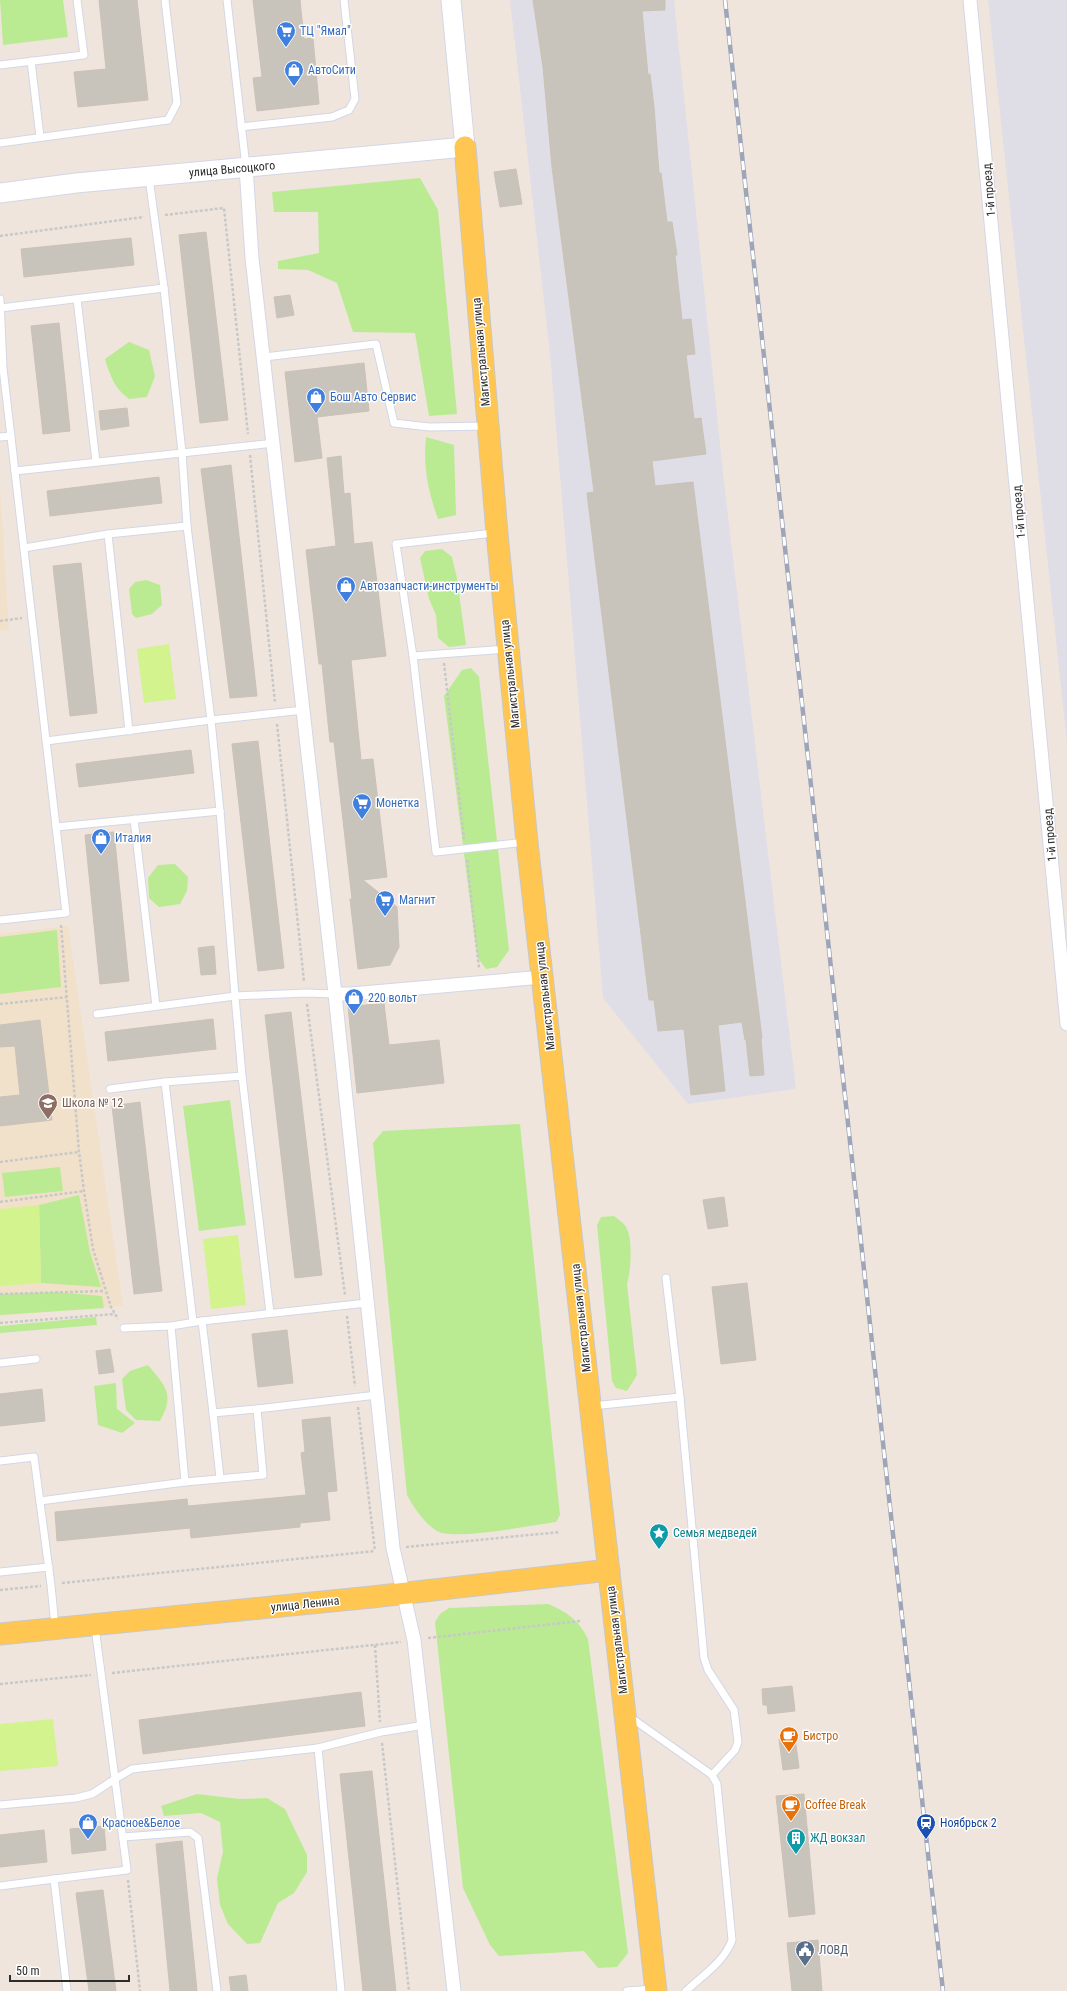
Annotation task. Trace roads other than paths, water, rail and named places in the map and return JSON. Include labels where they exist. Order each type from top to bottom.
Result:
[{"type":"main road","name":"Магистральная улица","points":[[465,147],[507,649],[527,842],[656,1990]]},
{"type":"main road","name":"улица Ленина","points":[[0,1634],[404,1593],[609,1570]]},
{"type":"street","name":"Магистральная улица","points":[[451,0],[465,147]]},
{"type":"street","name":"1-й проезд","points":[[970,0],[1067,1024]]},
{"type":"street","name":"улица Высоцкого","points":[[0,192],[465,147]]},
{"type":"street","points":[[246,167],[252,258],[304,710],[393,1548],[414,1640],[425,1725],[454,1991]]},
{"type":"street","points":[[335,994],[351,994],[543,977]]},
{"type":"lane","points":[[0,65],[84,55],[77,0]]},
{"type":"lane","points":[[0,143],[168,120],[177,103],[164,0]]},
{"type":"lane","points":[[226,0],[246,167]]},
{"type":"lane","points":[[241,127],[332,117],[350,110],[355,99],[344,0]]},
{"type":"lane","points":[[31,61],[40,138]]},
{"type":"lane","points":[[149,177],[164,288],[182,452],[187,526],[211,720],[242,1076],[270,1313]]},
{"type":"lane","points":[[0,308],[164,288]]},
{"type":"lane","points":[[0,299],[2,368],[66,912],[0,920]]},
{"type":"lane","points":[[77,299],[96,462]]},
{"type":"lane","points":[[264,357],[376,344],[394,423],[429,427],[488,426]]},
{"type":"lane","points":[[0,437],[11,436]]},
{"type":"lane","points":[[15,471],[274,443]]},
{"type":"lane","points":[[24,548],[108,534],[187,526]]},
{"type":"lane","points":[[497,533],[396,544],[413,656],[436,852],[527,842]]},
{"type":"lane","points":[[108,534],[129,731]]},
{"type":"lane","points":[[413,656],[507,649]]},
{"type":"lane","points":[[46,741],[304,710]]},
{"type":"lane","points":[[56,827],[220,811]]},
{"type":"lane","points":[[134,819],[156,1006]]},
{"type":"lane","points":[[97,1014],[235,996],[306,993],[335,994]]},
{"type":"lane","points":[[110,1089],[165,1082],[242,1076]]},
{"type":"lane","points":[[165,1082],[192,1322]]},
{"type":"lane","points":[[666,1278],[680,1397],[704,1658],[708,1670],[734,1710],[738,1742],[735,1750],[712,1775]]},
{"type":"lane","points":[[124,1328],[171,1326],[192,1322],[367,1303]]},
{"type":"lane","points":[[202,1321],[220,1478]]},
{"type":"lane","points":[[171,1326],[185,1482]]},
{"type":"lane","points":[[0,1363],[36,1359]]},
{"type":"lane","points":[[213,1413],[377,1395]]},
{"type":"lane","points":[[590,1406],[680,1397]]},
{"type":"lane","points":[[40,1501],[185,1482],[263,1475],[257,1409]]},
{"type":"lane","points":[[0,1461],[34,1457],[49,1567],[55,1628]]},
{"type":"lane","points":[[0,1572],[49,1567]]},
{"type":"lane","points":[[0,1886],[127,1870],[95,1624]]},
{"type":"lane","points":[[625,1714],[712,1775],[717,1784],[732,1940],[724,1955],[686,1991]]},
{"type":"lane","points":[[0,1806],[76,1798],[92,1794],[132,1769],[318,1748],[381,1732],[425,1725]]},
{"type":"lane","points":[[318,1748],[341,1991]]},
{"type":"lane","points":[[123,1838],[190,1832],[198,1838],[217,1991]]},
{"type":"lane","points":[[54,1879],[67,1991]]},
{"type":"lane","points":[[627,1991],[656,1990]]},
{"type":"railway","points":[[725,0],[943,1991]]},
{"type":"place","name":"ТЦ \"Ямал\"","points":[[286,48]]},
{"type":"place","name":"АвтоСити","points":[[294,87]]},
{"type":"place","name":"Бош Авто Сервис","points":[[316,414]]},
{"type":"place","name":"Автозапчасти-инструменты","points":[[346,603]]},
{"type":"place","name":"Монетка","points":[[362,820]]},
{"type":"place","name":"Италия","points":[[101,855]]},
{"type":"place","name":"Магнит","points":[[385,917]]},
{"type":"place","name":"220 вольт","points":[[354,1015]]},
{"type":"place","name":"Школа № 12","points":[[48,1120]]},
{"type":"place","name":"Семья медведей","points":[[659,1550]]},
{"type":"place","name":"Бистро","points":[[789,1753]]},
{"type":"place","name":"Coffee Break","points":[[791,1822]]},
{"type":"place","name":"Красное&Белое","points":[[88,1840]]},
{"type":"place","name":"Ноябрьск 2","points":[[926,1840]]},
{"type":"place","name":"ЖД вокзал","points":[[796,1855]]},
{"type":"place","name":"ЛОВД","points":[[805,1967]]}]
